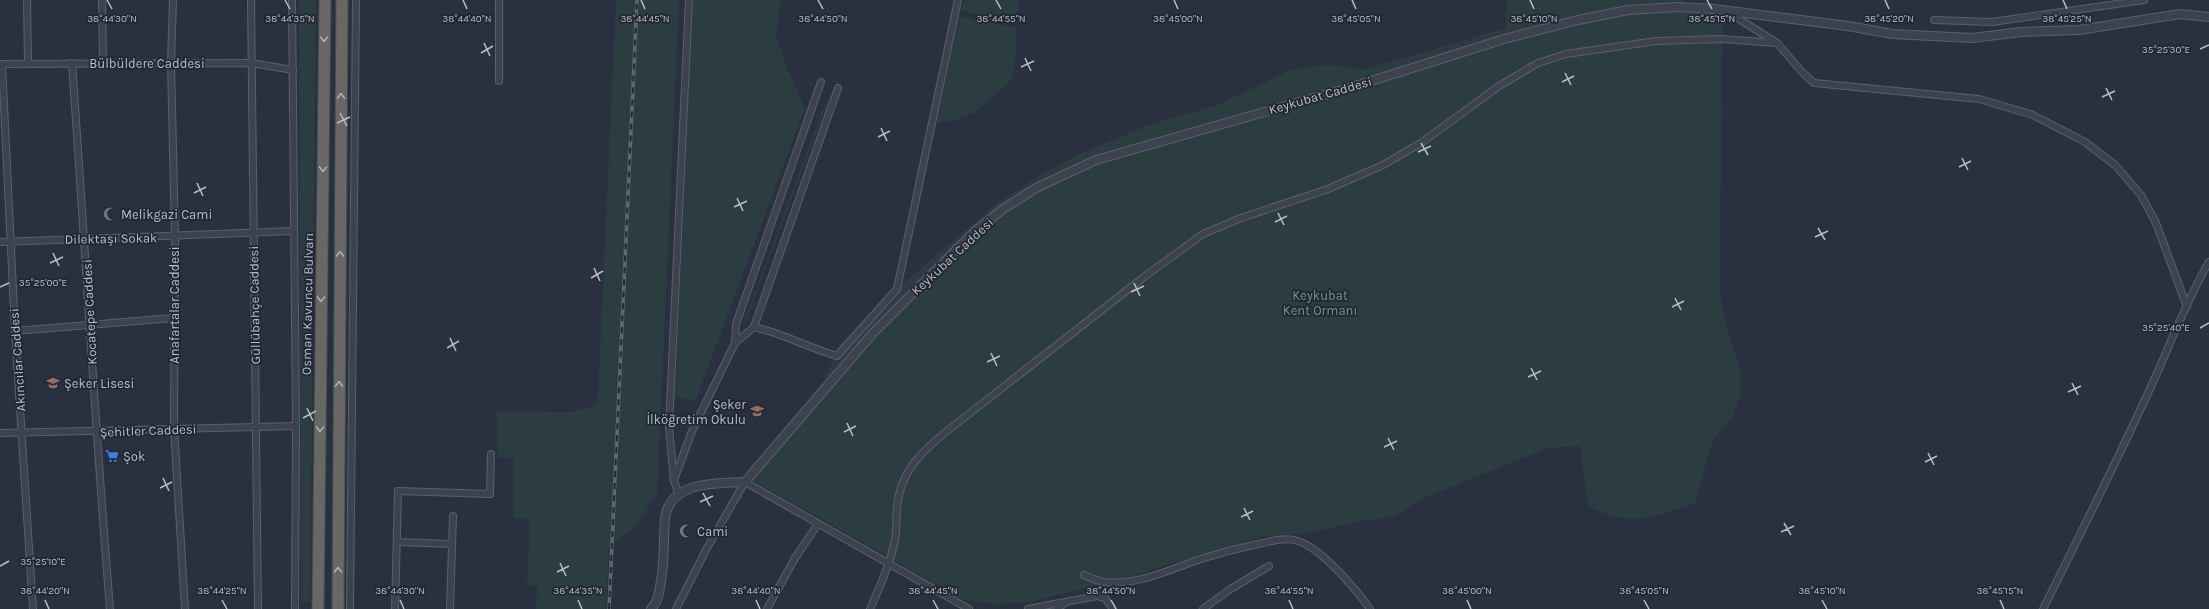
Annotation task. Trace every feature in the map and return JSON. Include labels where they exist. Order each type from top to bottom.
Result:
[{"type":"highway","name":"Osman Kavuncu Bulvarı","points":[[318,609],[325,0]]},
{"type":"highway","points":[[338,609],[342,0]]},
{"type":"street","points":[[27,0],[28,64]]},
{"type":"street","points":[[102,0],[103,63]]},
{"type":"street","name":"Anafartalar Caddesi","points":[[173,0],[171,63],[174,237],[174,428],[185,609]]},
{"type":"street","name":"Güllübahçe Caddesi","points":[[251,0],[258,609]]},
{"type":"street","points":[[292,0],[296,426],[295,609]]},
{"type":"street","points":[[350,609],[356,0]]},
{"type":"street","points":[[499,81],[500,0]]},
{"type":"street","points":[[679,495],[674,481],[669,427],[689,0]]},
{"type":"street","points":[[837,356],[898,289],[958,0]]},
{"type":"street","points":[[1934,20],[1992,22],[2144,0]]},
{"type":"street","name":"Keykubat Caddesi","points":[[745,482],[873,333],[973,233],[1003,209],[1036,188],[1096,160],[1349,88],[1504,39],[1611,12],[1645,8],[1696,8],[1848,26],[1892,34],[1972,38],[2021,32],[2079,30],[2180,14],[2209,17]]},
{"type":"street","points":[[1728,12],[1776,42],[1803,73],[1814,83],[1979,99],[2032,115],[2085,142],[2115,164],[2141,195],[2156,223],[2186,307]]},
{"type":"street","points":[[870,609],[889,564],[895,539],[897,506],[901,485],[906,473],[920,455],[947,431],[1137,282],[1203,234],[1241,218],[1328,189],[1383,165],[1440,131],[1510,79],[1538,63],[1555,57],[1620,45],[1671,40],[1722,39],[1776,42]]},
{"type":"street","name":"Bülbüldere Caddesi","points":[[1,64],[251,63],[293,70]]},
{"type":"street","name":"Akıncılar Caddesi","points":[[1,64],[15,332],[33,609]]},
{"type":"street","name":"Kocatepe Caddesi","points":[[72,64],[91,325],[96,431],[110,609]]},
{"type":"street","points":[[736,343],[736,324],[821,82]]},
{"type":"street","points":[[674,481],[692,431],[736,343],[754,327],[838,88]]},
{"type":"street","name":"Dilektaşı Sokak","points":[[0,242],[85,238],[174,237],[293,231]]},
{"type":"street","points":[[2043,609],[2109,478],[2186,307],[2209,262]]},
{"type":"street","points":[[15,332],[173,318]]},
{"type":"street","points":[[754,327],[817,350],[851,359]]},
{"type":"street","name":"Şehitler Caddesi","points":[[0,432],[296,426]]},
{"type":"street","points":[[395,609],[398,491],[490,494],[491,454]]},
{"type":"street","points":[[651,609],[658,597],[662,575],[665,516],[670,505],[679,495],[701,484],[745,482],[970,609]]},
{"type":"street","points":[[676,609],[707,548],[745,482]]},
{"type":"street","points":[[450,609],[453,516]]},
{"type":"street","points":[[767,609],[794,558],[818,524]]},
{"type":"street","points":[[1084,575],[1106,582],[1134,580],[1160,574],[1238,548],[1268,542],[1294,540],[1308,546],[1333,566],[1355,589],[1370,609]]},
{"type":"street","points":[[397,542],[452,544]]},
{"type":"street","points":[[1203,609],[1229,590],[1269,566]]},
{"type":"street","points":[[1028,609],[1068,600],[1100,596],[1106,600],[1113,609]]},
{"type":"street","points":[[1057,609],[1068,600]]},
{"type":"green space","points":[[299,0],[316,0],[310,602],[301,602]]},
{"type":"green space","points":[[616,0],[679,0],[657,494],[635,528],[609,546],[606,609],[536,609],[537,586],[527,585],[530,519],[513,518],[513,458],[498,458],[497,411],[572,412],[594,406],[598,397]]},
{"type":"green space","points":[[693,0],[781,0],[776,35],[787,68],[805,108],[695,402],[675,396]]},
{"type":"green space","points":[[965,0],[1018,0],[1019,11],[1013,16],[1007,18],[992,18],[961,10]]},
{"type":"green space","name":"Keykubat Kent Ormanı","points":[[1507,0],[1681,0],[1722,21],[1720,293],[1727,329],[1740,368],[1741,394],[1731,419],[1713,439],[1695,503],[1667,513],[1642,518],[1630,519],[1603,513],[1588,506],[1580,446],[1547,448],[1427,497],[1394,516],[1356,522],[1304,534],[1268,535],[1114,581],[1030,602],[993,604],[962,599],[754,481],[748,470],[823,381],[840,345],[892,288],[905,282],[991,208],[1042,174],[1082,153],[1149,125],[1220,104],[1291,70],[1322,65],[1343,66],[1363,70],[1506,28]]},
{"type":"green space","points":[[959,16],[1017,28],[1015,65],[1010,81],[976,112],[956,120],[937,123]]},
{"type":"green space","points":[[825,104],[827,104],[745,324],[743,324]]},
{"type":"railway","points":[[609,609],[637,0]]},
{"type":"place","name":"Melikgazi Cami","points":[[110,214]]},
{"type":"place","name":"Şeker Lisesi","points":[[53,383]]},
{"type":"place","name":"Şeker İlköğretim Okulu","points":[[757,411]]},
{"type":"place","name":"Şok","points":[[112,456]]},
{"type":"place","name":"Cami","points":[[686,531]]}]
